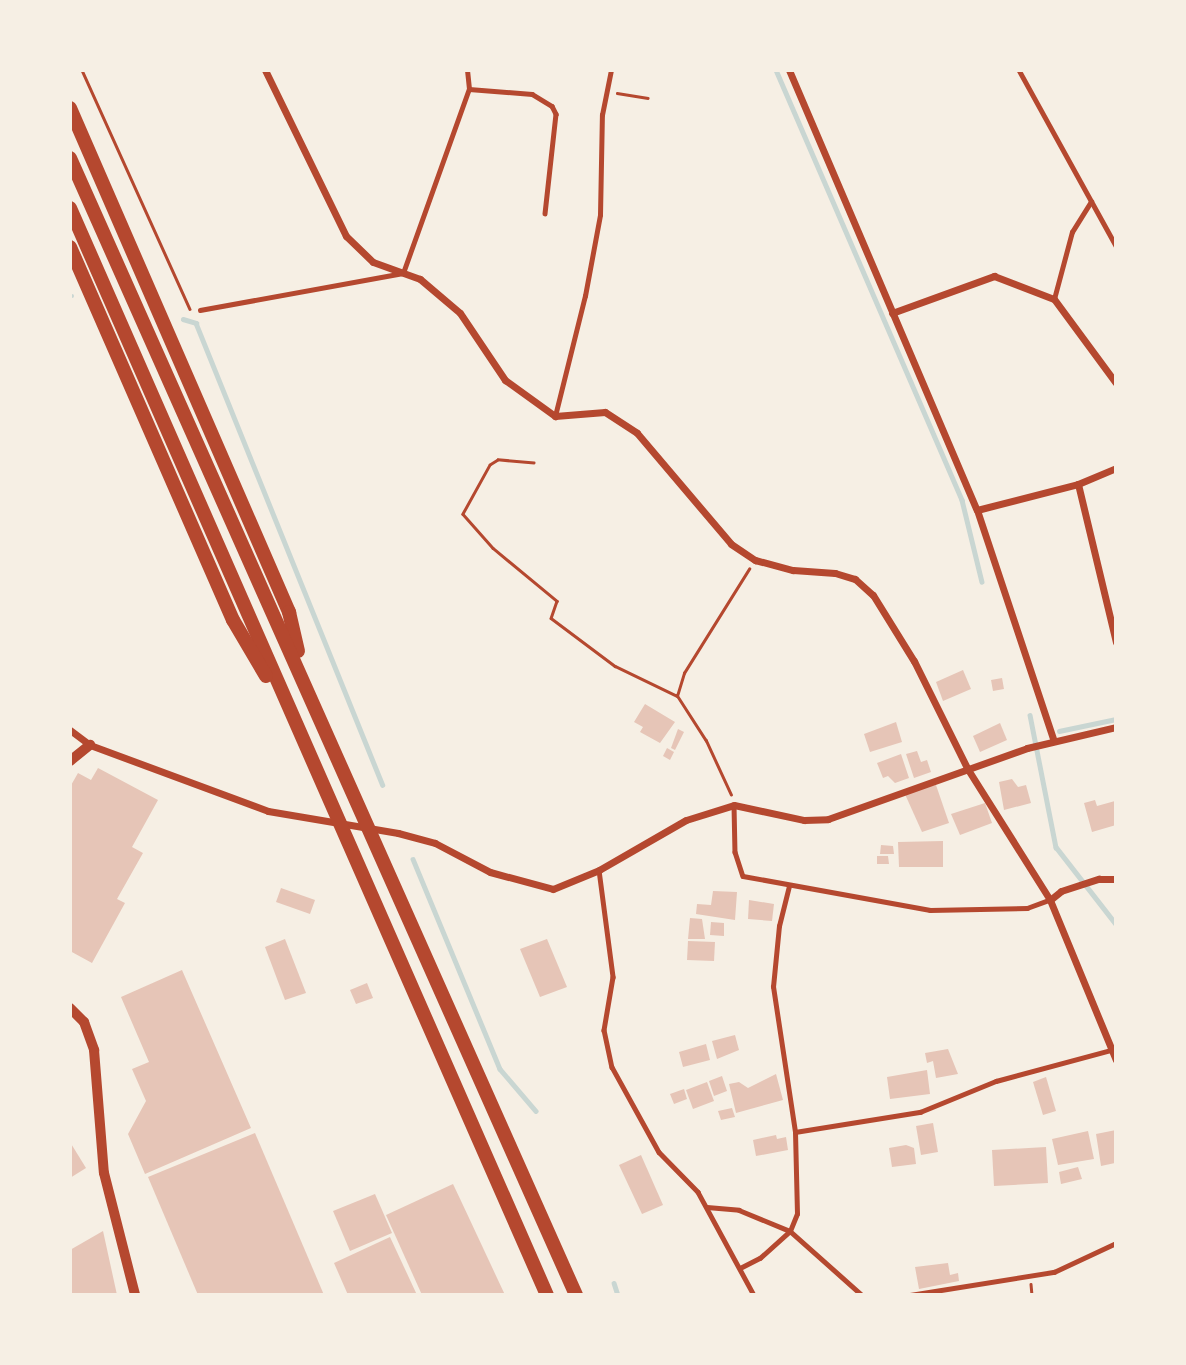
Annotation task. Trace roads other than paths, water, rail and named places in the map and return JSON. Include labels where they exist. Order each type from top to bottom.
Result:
[{"type":"highway","points":[[70,108],[289,612],[304,678]]},
{"type":"highway","points":[[70,159],[304,678],[576,1295]]},
{"type":"highway","points":[[70,208],[290,717],[547,1295]]},
{"type":"highway","points":[[70,247],[233,620],[290,717]]},
{"type":"street","points":[[265,70],[346,236],[373,262],[435,289],[460,313],[505,380],[555,416],[605,412],[638,433],[731,544],[755,560],[793,570],[835,573],[855,579],[873,595],[914,661],[967,768],[1050,900],[1116,1060]]},
{"type":"street","points":[[789,70],[977,510],[1050,742]]},
{"type":"street","points":[[892,313],[986,276],[1054,299],[1116,383]]},
{"type":"street","points":[[977,510],[1078,484],[1116,468]]},
{"type":"street","points":[[1078,484],[1116,642]]},
{"type":"street","points":[[70,730],[90,745],[268,811],[369,826],[435,844],[490,872],[553,888],[599,870],[686,820],[734,805],[804,820],[828,819],[1027,748],[1116,727]]},
{"type":"street","points":[[70,761],[90,745]]},
{"type":"street","points":[[1050,900],[1070,888],[1099,879],[1116,879]]},
{"type":"street","points":[[70,1008],[84,1022],[94,1050],[104,1173],[135,1295]]},
{"type":"lane","points":[[200,310],[403,273],[468,89],[467,70]]},
{"type":"lane","points":[[555,416],[586,296],[600,215],[607,92],[611,70]]},
{"type":"lane","points":[[1019,70],[1116,246]]},
{"type":"lane","points":[[468,89],[533,94],[552,106],[556,114],[545,213]]},
{"type":"lane","points":[[1054,299],[1072,232],[1091,202]]},
{"type":"lane","points":[[734,805],[738,871],[743,876],[930,910],[1027,908],[1050,900]]},
{"type":"lane","points":[[599,870],[613,977],[604,1022],[605,1047],[659,1152],[707,1208],[754,1295]]},
{"type":"lane","points":[[740,1268],[760,1258],[790,1231],[797,1214],[794,1132],[773,987],[779,926],[789,886]]},
{"type":"lane","points":[[794,1132],[920,1112],[996,1081],[1112,1050]]},
{"type":"lane","points":[[707,1208],[739,1210],[790,1231],[862,1295]]},
{"type":"lane","points":[[910,1295],[1054,1272],[1116,1243]]},
{"type":"waterway","points":[[776,70],[962,500],[982,582]]},
{"type":"waterway","points":[[183,319],[196,323],[383,785]]},
{"type":"waterway","points":[[1030,715],[1056,847],[1116,924]]},
{"type":"waterway","points":[[1059,731],[1116,719]]},
{"type":"waterway","points":[[413,859],[500,1069],[536,1111]]},
{"type":"waterway","points":[[614,1283],[618,1295]]}]
